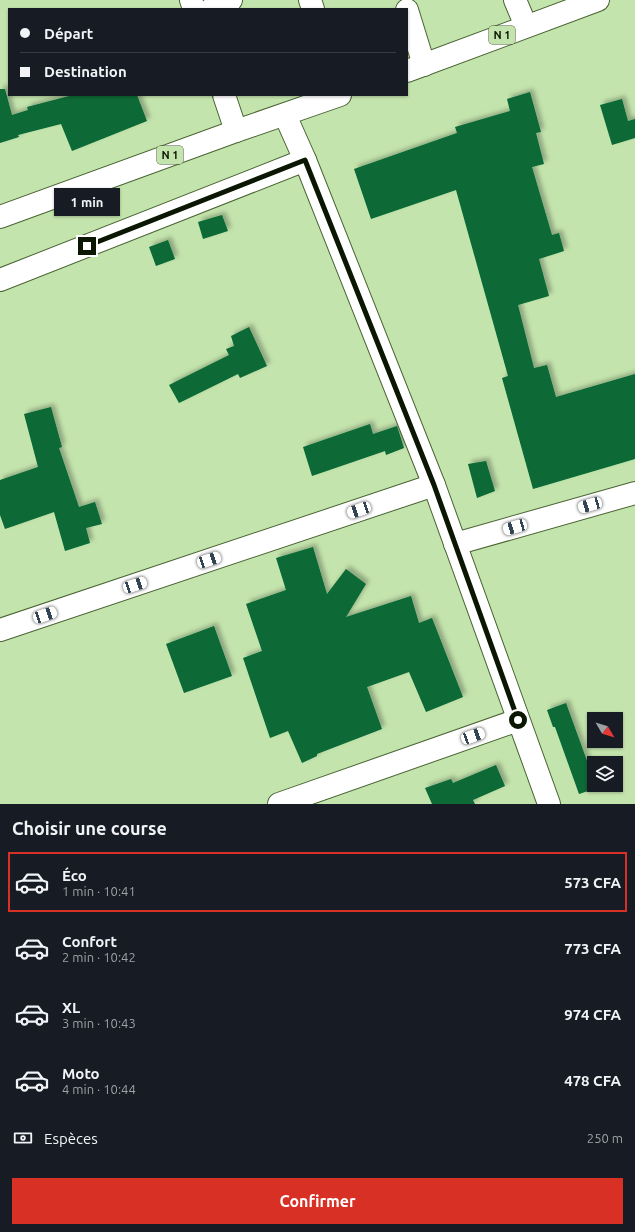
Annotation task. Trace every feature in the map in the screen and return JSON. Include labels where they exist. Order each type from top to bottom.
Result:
[{"type":"main road","points":[[213,8],[231,0]]},
{"type":"main road","points":[[515,0],[526,26]]},
{"type":"main road","name":"N 1","points":[[416,68],[598,0]]},
{"type":"main road","points":[[408,16],[416,68]]},
{"type":"main road","points":[[224,96],[236,131]]},
{"type":"main road","name":"N 1","points":[[0,217],[236,131],[337,96]]},
{"type":"main road","points":[[285,115],[305,160],[434,485],[549,804]]},
{"type":"main road","points":[[0,280],[305,160]]},
{"type":"main road","points":[[0,630],[434,485]]},
{"type":"main road","points":[[455,544],[635,493]]},
{"type":"main road","points":[[279,804],[518,720]]},
{"type":"building","points":[[0,89],[5,89],[12,115],[28,110],[27,107],[69,96],[137,96],[147,121],[72,151],[61,124],[18,135],[19,137],[0,143]]},
{"type":"building","points":[[530,92],[541,132],[536,133],[544,164],[532,167],[552,235],[559,233],[564,251],[539,259],[549,296],[518,305],[534,368],[547,365],[556,397],[635,374],[635,459],[533,489],[502,378],[508,376],[456,190],[371,219],[354,169],[457,133],[455,127],[510,111],[507,99]]},
{"type":"building","points":[[622,99],[628,121],[635,119],[635,138],[612,145],[600,105]]},
{"type":"building","points":[[222,215],[228,231],[203,239],[198,222]]},
{"type":"building","points":[[168,240],[175,259],[156,266],[149,247]]},
{"type":"building","points":[[249,327],[267,366],[240,378],[238,374],[179,403],[169,385],[229,355],[226,349],[234,346],[231,336]]},
{"type":"building","points":[[51,407],[62,447],[59,448],[79,507],[95,502],[102,524],[86,528],[90,543],[65,551],[54,512],[5,529],[0,515],[0,480],[38,467],[24,414]]},
{"type":"building","points":[[370,424],[373,434],[397,426],[404,448],[386,455],[385,451],[312,476],[303,447]]},
{"type":"building","points":[[486,461],[495,491],[477,498],[468,464]]},
{"type":"building","points":[[313,547],[327,594],[346,569],[366,584],[346,617],[411,596],[419,623],[432,618],[463,697],[426,712],[409,672],[367,687],[382,729],[317,754],[317,756],[302,763],[288,731],[270,738],[243,658],[262,651],[246,604],[286,590],[276,558]]},
{"type":"building","points":[[214,626],[232,676],[184,693],[166,644]]},
{"type":"building","points":[[566,703],[587,761],[587,791],[579,794],[555,727],[553,727],[547,710]]},
{"type":"building","points":[[496,765],[505,786],[473,800],[475,804],[432,804],[425,788],[451,779],[453,783]]},
{"type":"route","points":[[87,246],[305,160],[434,485],[518,720]]}]
